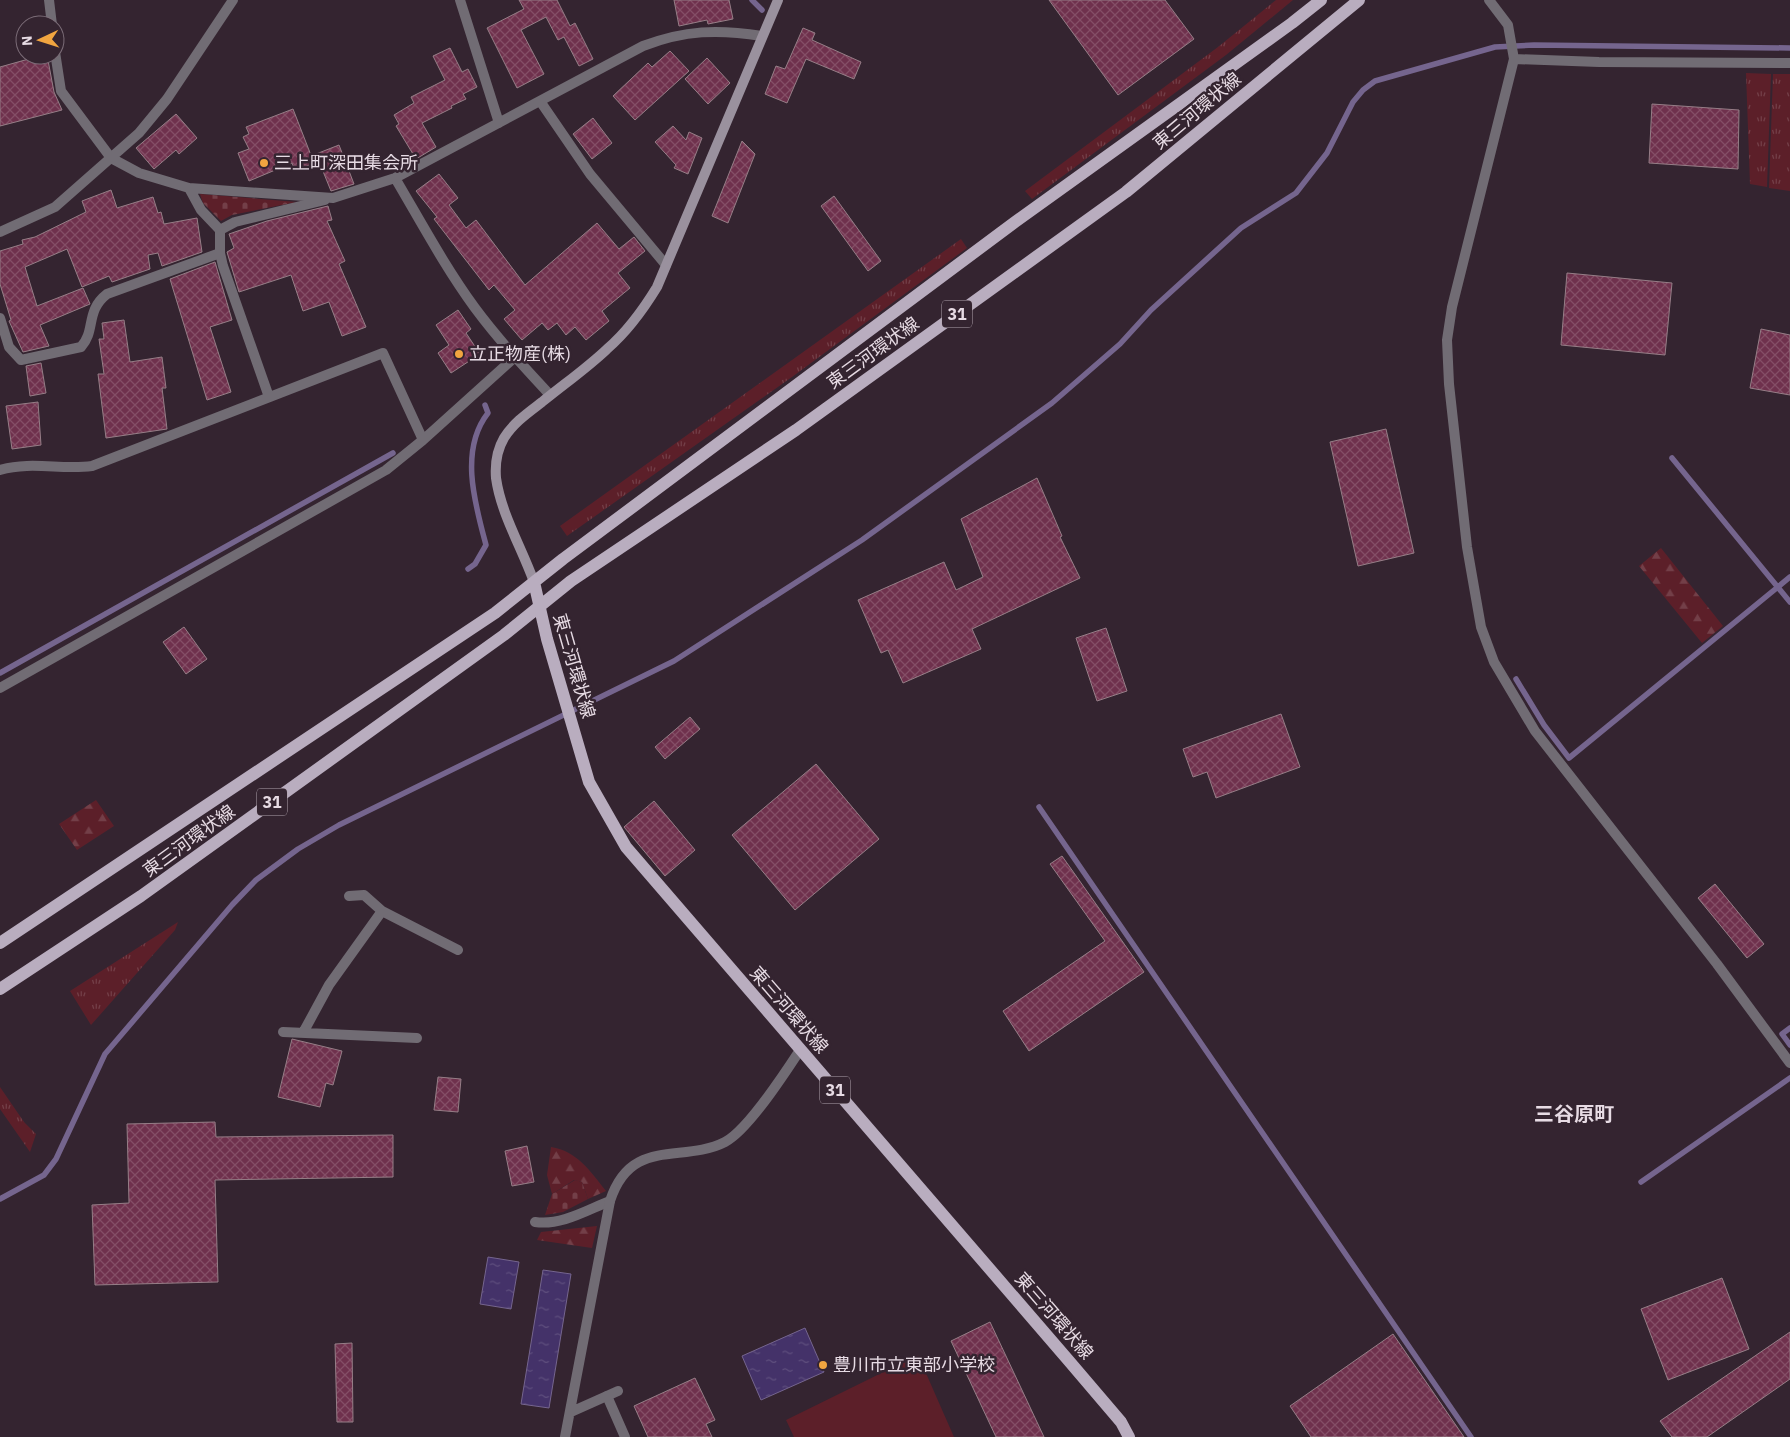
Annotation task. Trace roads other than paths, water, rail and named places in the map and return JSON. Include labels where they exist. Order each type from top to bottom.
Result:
[{"type":"main road","name":"東三河環状線","points":[[0,942],[486,619],[1015,222],[1292,24],[1321,0]]},
{"type":"main road","name":"東三河環状線","points":[[0,989],[149,891],[369,734],[539,608],[571,580],[796,430],[1126,192],[1359,0]]},
{"type":"main road","name":"東三河環状線","points":[[534,582],[539,608],[589,782],[626,847],[1069,1361],[1121,1422],[1129,1437]]},
{"type":"street","points":[[49,0],[51,15]]},
{"type":"street","points":[[0,232],[55,207],[139,133],[167,99],[233,0]]},
{"type":"street","points":[[460,0],[499,124]]},
{"type":"street","points":[[534,582],[524,552],[501,502],[496,466],[500,446],[504,437],[526,414],[608,349],[634,322],[657,287],[778,0]]},
{"type":"street","points":[[1489,0],[1508,25],[1512,37],[1514,59],[1452,307],[1447,340],[1449,384],[1467,547],[1481,628],[1494,662],[1535,731],[1716,964],[1790,1063]]},
{"type":"street","points":[[220,230],[236,222],[333,198],[395,178],[499,124],[618,57],[662,39],[704,31],[730,31],[762,36]]},
{"type":"street","points":[[1514,59],[1599,62],[1790,63]]},
{"type":"street","points":[[57,65],[61,91],[110,158],[139,173],[189,188],[333,198]]},
{"type":"street","points":[[540,101],[590,174],[666,265]]},
{"type":"street","points":[[395,178],[444,262],[476,309],[515,357],[550,395]]},
{"type":"street","points":[[189,188],[201,210],[220,230],[220,253],[268,397]]},
{"type":"street","points":[[0,318],[2,330],[9,347],[20,360],[81,347],[87,341],[93,310],[99,300],[107,294],[220,253]]},
{"type":"street","points":[[0,470],[16,465],[78,468],[92,466],[384,353],[423,440]]},
{"type":"street","points":[[0,688],[386,470],[423,440],[515,357]]},
{"type":"street","points":[[349,896],[364,895],[382,911],[458,950]]},
{"type":"street","points":[[304,1031],[329,984],[382,911]]},
{"type":"street","points":[[283,1032],[304,1031],[417,1038]]},
{"type":"street","points":[[565,1437],[610,1201],[616,1184],[623,1174],[642,1160],[669,1152],[708,1148],[726,1141],[744,1126],[800,1050]]},
{"type":"street","points":[[535,1222],[544,1224],[565,1219],[610,1201]]},
{"type":"street","points":[[571,1412],[618,1391]]},
{"type":"street","points":[[607,1396],[625,1437]]},
{"type":"water","points":[[488,1257],[519,1262],[511,1309],[480,1304]]},
{"type":"water","points":[[543,1270],[571,1274],[549,1408],[521,1404]]},
{"type":"water","points":[[805,1328],[824,1372],[761,1400],[742,1356]]},
{"type":"waterway","points":[[752,0],[762,10]]},
{"type":"waterway","points":[[0,1199],[44,1175],[56,1159],[105,1054],[232,905],[256,880],[298,849],[339,825],[674,661],[862,540],[1052,403],[1120,344],[1151,310],[1241,228],[1296,193],[1327,153],[1353,102],[1363,90],[1375,81],[1495,47],[1534,45],[1790,48]]},
{"type":"waterway","points":[[468,569],[475,564],[486,545],[474,495],[472,478],[474,443],[479,428],[488,413],[485,405]]},
{"type":"waterway","points":[[0,673],[393,453]]},
{"type":"waterway","points":[[1672,458],[1790,602]]},
{"type":"waterway","points":[[1516,679],[1544,725],[1569,758],[1790,577]]},
{"type":"waterway","points":[[1039,807],[1471,1437]]},
{"type":"waterway","points":[[1790,1028],[1782,1034],[1790,1045]]},
{"type":"waterway","points":[[1641,1182],[1790,1078]]},
{"type":"place","name":"三上町深田集会所","points":[[264,163]]},
{"type":"place","name":"立正物産(株)","points":[[459,354]]},
{"type":"place","name":"豊川市立東部小学校","points":[[823,1365]]},
{"type":"district","name":"三谷原町","points":[[1574,1114]]}]
